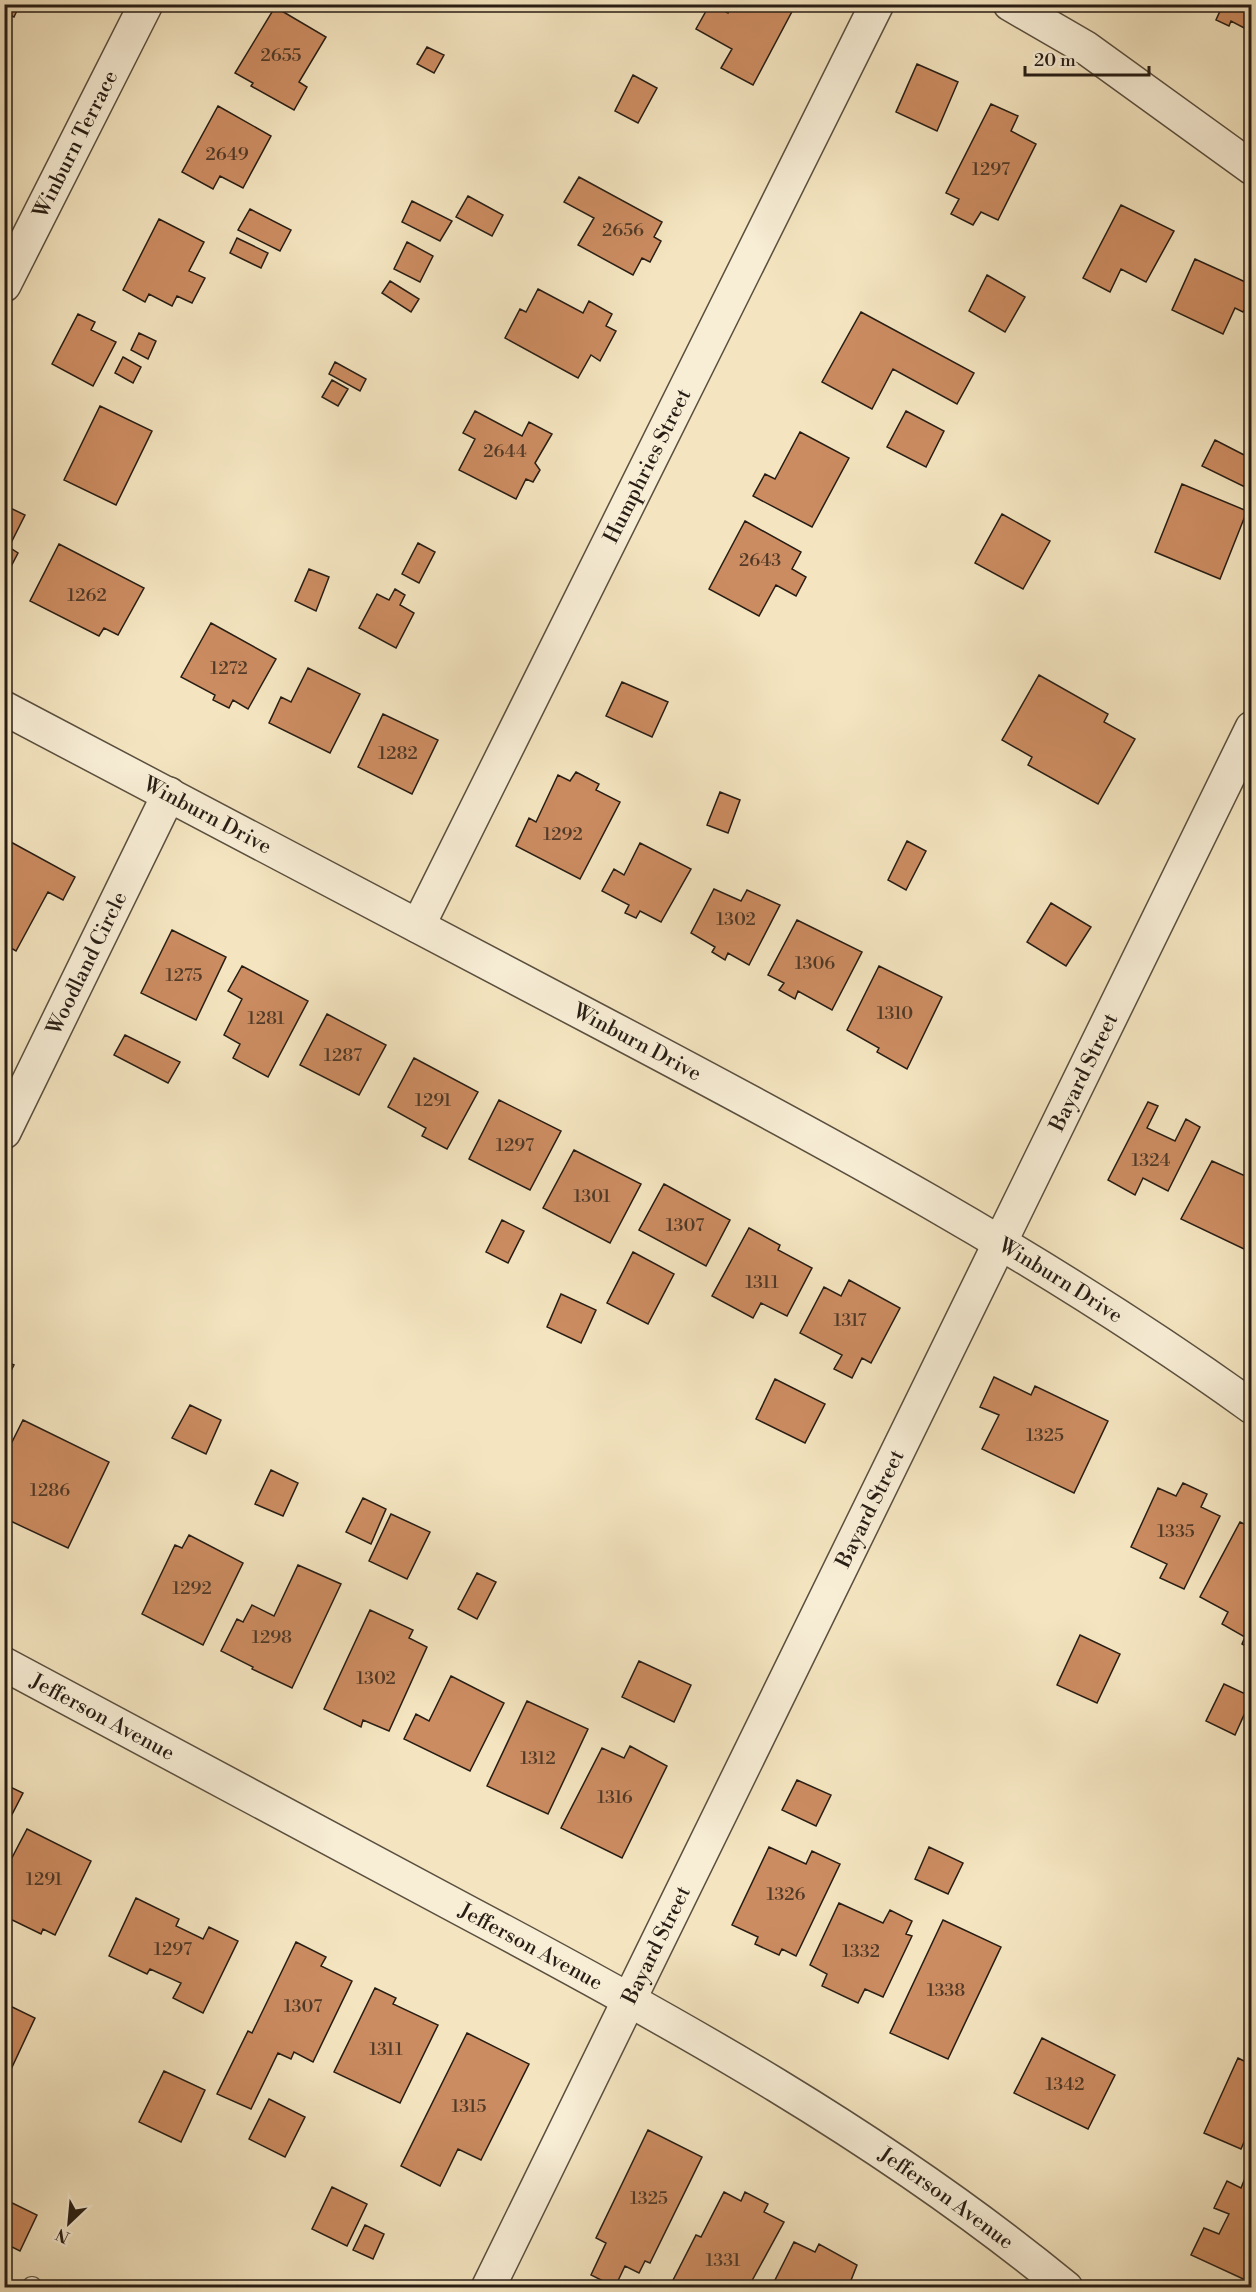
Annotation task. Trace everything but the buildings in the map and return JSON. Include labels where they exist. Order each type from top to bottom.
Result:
[{"type":"street","name":"Winburn Terrace","points":[[4,285],[146,4]]},
{"type":"street","name":"Humphries Street","points":[[418,926],[877,4]]},
{"type":"street","points":[[1010,4],[1086,48],[1251,168]]},
{"type":"street","name":"Winburn Drive","points":[[4,708],[806,1131],[1000,1241],[1211,1377],[1251,1407]]},
{"type":"street","name":"Bayard Street","points":[[488,2288],[1251,728]]},
{"type":"street","name":"Woodland Circle","points":[[4,1132],[169,794]]},
{"type":"street","name":"Jefferson Avenue","points":[[4,1665],[630,1999],[834,2119],[1026,2254],[1066,2288]]}]
